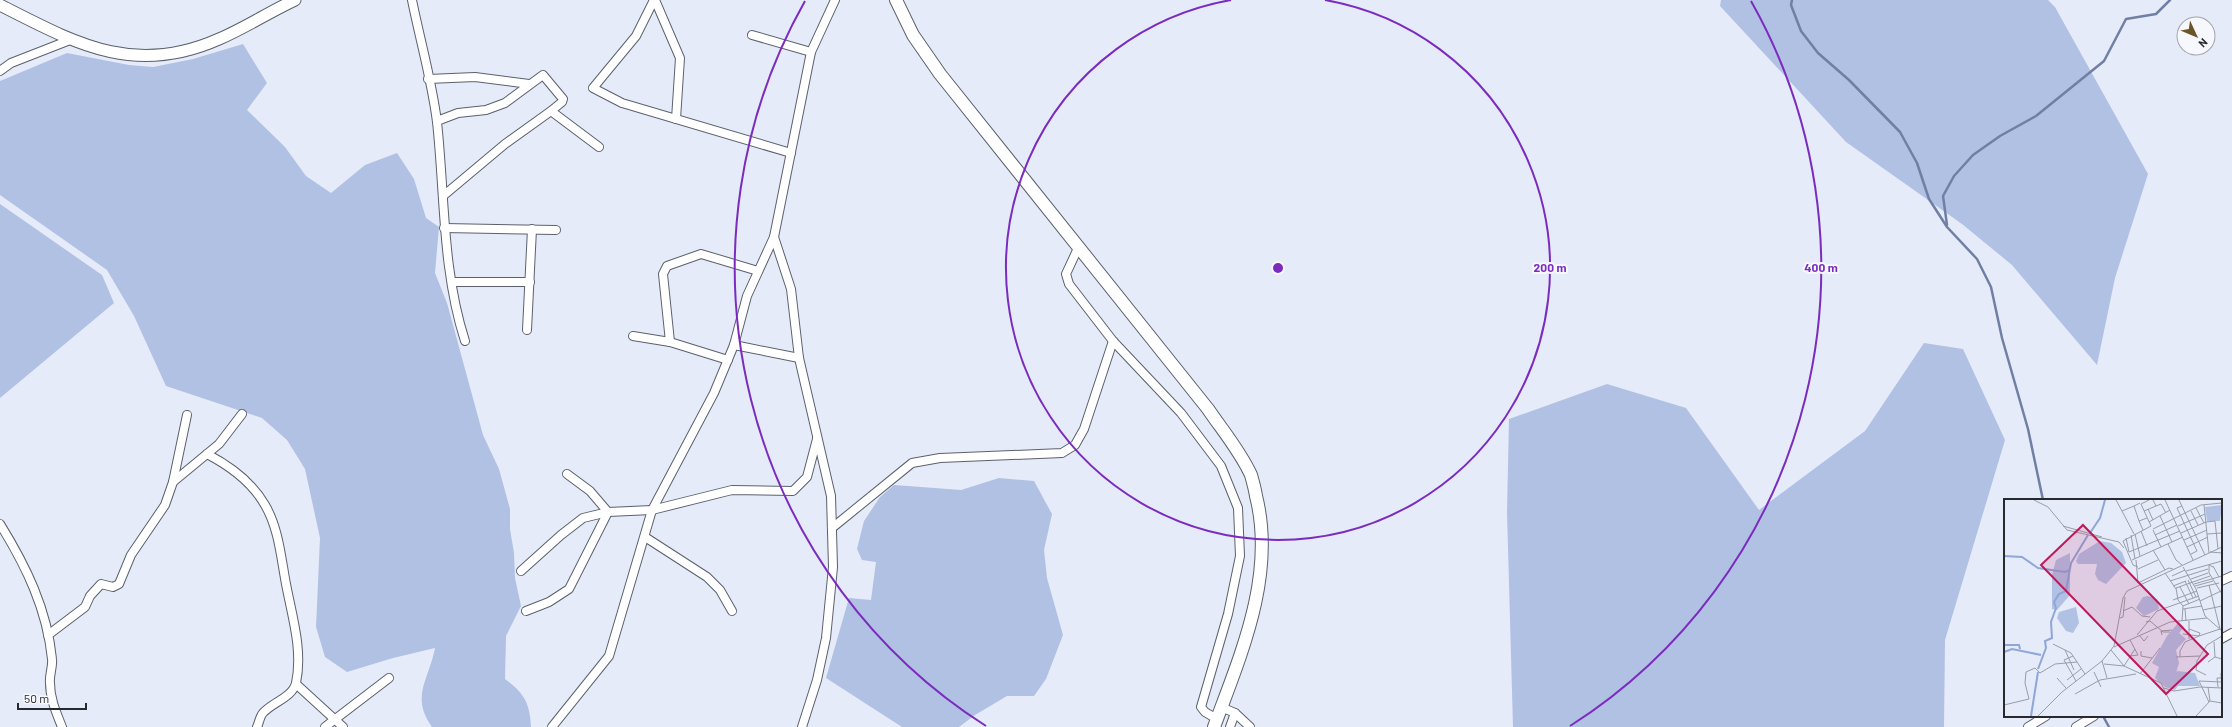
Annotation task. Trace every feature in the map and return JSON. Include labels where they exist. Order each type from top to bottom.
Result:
[{"type":"main road","points":[[896,0],[913,35],[940,74],[1079,246],[1208,410],[1236,448],[1251,477],[1262,529],[1260,582],[1240,654],[1217,718]]},
{"type":"street","points":[[0,5],[70,40],[103,51],[135,56],[170,55],[218,40],[295,0]]},
{"type":"street","points":[[412,0],[437,121],[444,228],[452,282],[460,325],[465,341]]},
{"type":"street","points":[[655,0],[680,58],[676,119]]},
{"type":"street","points":[[655,0],[636,36],[593,88],[622,104],[791,153]]},
{"type":"street","points":[[552,727],[609,656],[616,639],[627,591],[645,537],[652,510],[714,393],[734,345],[747,296],[774,237],[811,52],[834,0]]},
{"type":"street","points":[[752,36],[811,52]]},
{"type":"street","points":[[0,70],[11,63],[70,40]]},
{"type":"street","points":[[437,121],[458,113],[486,110],[505,103],[540,75],[546,76],[563,99],[551,111],[505,144],[443,196]]},
{"type":"street","points":[[428,79],[475,77],[529,84]]},
{"type":"street","points":[[551,111],[599,147]]},
{"type":"street","points":[[444,228],[556,230]]},
{"type":"street","points":[[527,330],[532,229]]},
{"type":"street","points":[[774,237],[792,289],[799,358],[831,496],[833,567],[826,638],[817,680],[802,727]]},
{"type":"street","points":[[1079,246],[1066,274],[1069,284],[1113,341],[1181,413],[1221,466],[1238,508],[1240,556],[1228,614],[1201,707],[1217,718],[1234,713]]},
{"type":"street","points":[[670,342],[663,274],[667,266],[701,254],[758,271]]},
{"type":"street","points":[[452,282],[530,282]]},
{"type":"street","points":[[633,336],[670,342],[728,360]]},
{"type":"street","points":[[832,528],[912,463],[940,458],[1062,453],[1075,445],[1084,429],[1113,341]]},
{"type":"street","points":[[734,345],[799,358]]},
{"type":"street","points":[[173,482],[219,444],[242,414]]},
{"type":"street","points":[[48,635],[85,607],[97,586],[101,584],[113,587],[119,584],[132,555],[165,505],[173,482],[187,415]]},
{"type":"street","points":[[521,571],[561,535],[584,518],[608,512],[652,510],[732,490],[793,491],[807,477],[818,436]]},
{"type":"street","points":[[207,454],[227,464],[253,487],[266,506],[281,552],[295,626],[297,656],[296,684],[286,696],[262,713],[257,727]]},
{"type":"street","points":[[566,474],[590,491],[608,512]]},
{"type":"street","points":[[526,611],[549,602],[569,588],[608,512]]},
{"type":"street","points":[[0,524],[29,572],[39,598],[48,635],[52,661],[49,682],[51,699],[62,727]]},
{"type":"street","points":[[645,537],[707,577],[720,590],[732,611]]},
{"type":"street","points":[[2222,581],[2232,576]]},
{"type":"street","points":[[2222,638],[2232,633]]},
{"type":"street","points":[[325,727],[389,678]]},
{"type":"street","points":[[296,684],[335,718],[343,727]]},
{"type":"street","points":[[1230,727],[1234,713]]},
{"type":"street","points":[[1234,713],[1250,727]]},
{"type":"street","points":[[2028,727],[2044,717]]},
{"type":"street","points":[[2076,727],[2092,717]]},
{"type":"shaded area","points":[[1721,0],[2048,0],[2055,7],[2148,174],[2115,278],[2097,365],[2012,265],[1962,224],[1846,142],[1720,6]]},
{"type":"shaded area","points":[[243,44],[267,83],[247,110],[285,147],[306,176],[331,193],[365,165],[397,153],[414,179],[426,218],[439,227],[435,273],[447,303],[483,435],[499,469],[510,509],[510,529],[514,553],[515,578],[521,606],[506,636],[505,679],[517,689],[525,699],[529,711],[531,727],[432,727],[422,706],[422,697],[423,688],[435,648],[393,658],[347,672],[325,657],[316,627],[320,538],[305,469],[287,440],[262,418],[166,386],[134,316],[107,270],[0,195],[0,81],[67,53],[129,65],[153,67],[193,59]]},
{"type":"shaded area","points":[[0,204],[102,275],[114,303],[0,398]]},
{"type":"shaded area","points":[[1924,343],[1963,349],[2005,440],[1945,640],[1944,727],[1513,727],[1507,512],[1509,419],[1607,384],[1686,408],[1759,510],[1865,431]]},
{"type":"shaded area","points":[[999,478],[1034,481],[1052,514],[1044,550],[1047,578],[1063,635],[1046,679],[1034,696],[1007,696],[975,715],[959,727],[902,727],[826,678],[849,598],[871,600],[876,562],[862,560],[857,549],[864,521],[880,497],[894,485],[961,490]]},
{"type":"waterway","points":[[1792,0],[1791,5],[1801,31],[1818,53],[1849,80],[1900,132],[1917,163],[1929,199],[1947,227],[1977,259],[1991,287],[2002,338],[2028,429],[2043,499]]},
{"type":"waterway","points":[[1947,225],[1943,196],[1954,176],[1973,155],[2000,136],[2036,116],[2104,61],[2126,19],[2156,14],[2170,0]]},
{"type":"waterway","points":[[2104,717],[2109,727]]}]
